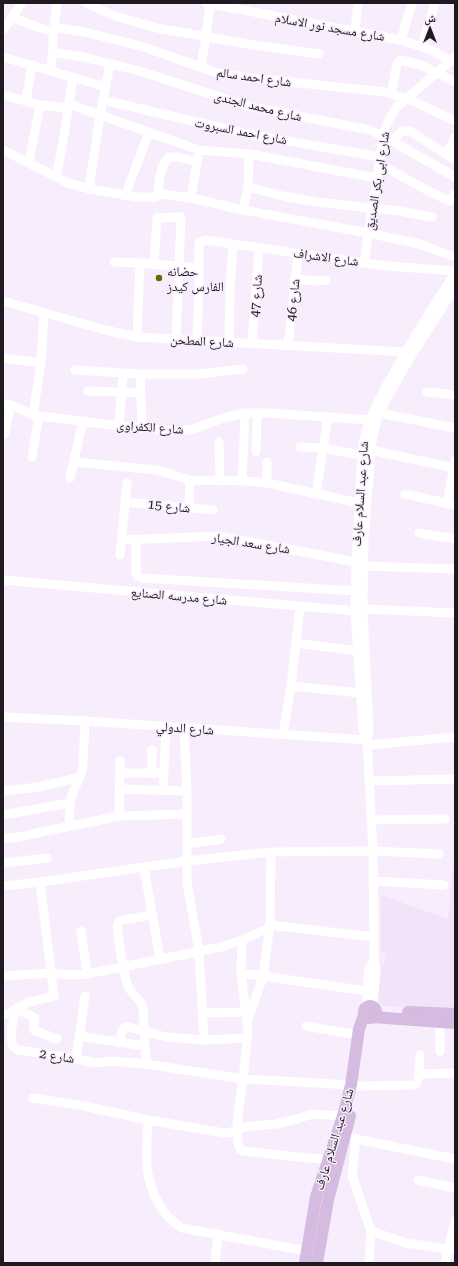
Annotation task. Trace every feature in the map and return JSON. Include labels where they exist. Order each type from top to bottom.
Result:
[{"type":"main road","points":[[370,1012],[455,1014]]},
{"type":"main road","points":[[370,1012],[455,1023]]},
{"type":"main road","name":"شارع عبد السلام عارف","points":[[306,1257],[316,1198],[328,1160],[346,1136],[343,1116],[354,1086],[360,1024],[370,1012]]},
{"type":"main road","name":"شارع عبد السلام عارف","points":[[317,1263],[327,1204],[346,1136],[354,1086],[370,1012]]},
{"type":"street","points":[[3,30],[22,3]]},
{"type":"street","points":[[51,71],[57,3]]},
{"type":"street","points":[[86,3],[115,16],[157,28],[254,45],[319,54]]},
{"type":"street","points":[[201,68],[206,37],[208,3]]},
{"type":"street","name":"شارع مسجد نور الاسلام","points":[[208,3],[229,5],[254,13],[355,30],[402,40],[422,46],[453,59]]},
{"type":"street","points":[[254,3],[254,13]]},
{"type":"street","points":[[355,30],[358,3]]},
{"type":"street","points":[[402,40],[412,3]]},
{"type":"street","points":[[422,46],[435,3]]},
{"type":"street","name":"شارع احمد سالم","points":[[12,17],[41,29],[85,32],[144,47],[217,73],[372,90],[391,94],[407,99],[455,121]]},
{"type":"street","name":"شارع محمد الجندى","points":[[53,52],[84,57],[143,72],[247,106],[362,128],[383,136],[455,177]]},
{"type":"street","points":[[3,57],[106,87]]},
{"type":"street","name":"شارع ابى بكر الصديق","points":[[364,263],[376,178],[386,123],[398,106],[453,59]]},
{"type":"street","points":[[391,94],[397,64],[400,60],[421,65],[455,82]]},
{"type":"street","points":[[89,189],[100,114],[110,64]]},
{"type":"street","points":[[26,101],[32,65]]},
{"type":"street","points":[[56,176],[63,145],[73,78]]},
{"type":"street","points":[[4,98],[26,101],[40,105],[68,106],[100,114],[199,150],[249,154],[376,178]]},
{"type":"street","name":"شارع احمد السبروت","points":[[103,100],[248,134],[379,160],[436,196],[453,198]]},
{"type":"street","points":[[29,162],[40,105]]},
{"type":"street","points":[[392,141],[402,131],[410,131],[455,160]]},
{"type":"street","points":[[125,196],[149,132]]},
{"type":"street","points":[[447,154],[455,137]]},
{"type":"street","points":[[3,150],[68,183],[89,189],[125,196],[150,198],[165,194],[191,198],[243,210],[419,244],[455,256]]},
{"type":"street","points":[[191,198],[199,150]]},
{"type":"street","points":[[243,210],[248,187],[249,154]]},
{"type":"street","points":[[158,196],[161,170],[169,157],[178,157],[197,162]]},
{"type":"street","points":[[248,187],[283,196],[317,202],[400,211],[432,217]]},
{"type":"street","points":[[154,265],[157,218],[180,217],[176,340]]},
{"type":"street","name":"شارع الاشراف","points":[[199,268],[199,244],[205,240],[364,263],[455,272]]},
{"type":"street","points":[[229,342],[233,244]]},
{"type":"street","name":"شارع 47","points":[[252,343],[259,248]]},
{"type":"street","name":"شارع 46","points":[[288,346],[298,254]]},
{"type":"street","points":[[114,262],[199,268],[197,340]]},
{"type":"street","points":[[137,337],[140,263]]},
{"type":"street","name":"شارع عبد السلام عارف","points":[[367,741],[363,731],[357,651],[359,610],[359,503],[364,437],[368,420],[377,402],[455,272]]},
{"type":"street","points":[[296,279],[326,280]]},
{"type":"street","name":"شارع عبد السلام عارف","points":[[370,1012],[376,970],[374,961],[372,820],[367,741],[369,729],[359,610],[356,591],[370,450],[379,413],[406,355],[455,287]]},
{"type":"street","name":"شارع المطحن","points":[[3,301],[110,332],[137,337],[252,343],[406,355]]},
{"type":"street","points":[[32,457],[42,363],[44,313]]},
{"type":"street","points":[[3,358],[42,363]]},
{"type":"street","points":[[75,370],[140,374],[199,374],[243,370]]},
{"type":"street","points":[[119,426],[123,373]]},
{"type":"street","points":[[140,374],[142,428]]},
{"type":"street","points":[[88,391],[141,393]]},
{"type":"street","points":[[427,392],[455,395]]},
{"type":"street","points":[[3,435],[5,432],[7,405]]},
{"type":"street","name":"شارع الكفراوى","points":[[7,405],[36,415],[119,426],[186,431],[202,427],[223,418],[245,413],[368,420]]},
{"type":"street","points":[[242,482],[245,413]]},
{"type":"street","points":[[256,452],[257,413]]},
{"type":"street","points":[[379,413],[455,428]]},
{"type":"street","points":[[316,494],[328,417]]},
{"type":"street","points":[[70,478],[84,421]]},
{"type":"street","points":[[219,442],[220,482]]},
{"type":"street","points":[[300,448],[322,448],[362,455]]},
{"type":"street","points":[[370,450],[455,465],[451,504],[405,494]]},
{"type":"street","points":[[74,462],[157,470],[190,480],[267,484],[359,503]]},
{"type":"street","points":[[267,462],[267,484]]},
{"type":"street","points":[[189,508],[190,480]]},
{"type":"street","points":[[120,555],[127,484]]},
{"type":"street","name":"شارع 15","points":[[125,502],[213,510]]},
{"type":"street","points":[[419,533],[455,539]]},
{"type":"street","name":"شارع سعد الجيار","points":[[122,540],[219,536],[359,564],[455,569]]},
{"type":"street","points":[[136,539],[136,574],[145,578],[356,591]]},
{"type":"street","points":[[144,592],[145,578]]},
{"type":"street","name":"شارع مدرسه الصنايع","points":[[3,580],[300,607],[455,612]]},
{"type":"street","points":[[283,734],[291,686],[300,607]]},
{"type":"street","points":[[296,643],[357,651]]},
{"type":"street","points":[[291,686],[360,692]]},
{"type":"street","name":"شارع الدولي","points":[[3,717],[283,734],[367,741],[455,738]]},
{"type":"street","points":[[69,826],[70,803],[78,778],[82,771],[85,721]]},
{"type":"street","points":[[163,790],[166,727]]},
{"type":"street","points":[[184,728],[187,791],[187,882],[199,951],[204,1040]]},
{"type":"street","points":[[152,750],[152,772]]},
{"type":"street","points":[[119,816],[120,761]]},
{"type":"street","points":[[120,772],[164,772]]},
{"type":"street","points":[[3,791],[38,787],[78,778]]},
{"type":"street","points":[[370,781],[455,779]]},
{"type":"street","points":[[120,789],[187,791]]},
{"type":"street","points":[[3,815],[70,803]]},
{"type":"street","points":[[3,838],[18,837],[119,816],[187,814]]},
{"type":"street","points":[[372,820],[445,819]]},
{"type":"street","points":[[187,844],[221,839]]},
{"type":"street","points":[[3,886],[187,861],[271,852],[373,851],[440,854]]},
{"type":"street","points":[[247,1023],[263,977],[269,927],[271,852]]},
{"type":"street","points":[[3,863],[47,858]]},
{"type":"street","points":[[144,868],[160,959]]},
{"type":"street","points":[[374,881],[444,886]]},
{"type":"street","points":[[3,1015],[31,1002],[54,996],[40,882]]},
{"type":"street","points":[[146,1064],[142,1002],[128,988],[123,966],[118,923],[123,920],[152,915]]},
{"type":"street","points":[[3,976],[51,973],[71,975],[87,974],[221,947],[242,940],[269,927],[374,937]]},
{"type":"street","points":[[82,931],[87,974]]},
{"type":"street","points":[[242,940],[241,973],[247,1023],[243,1079],[237,1129],[239,1147],[243,1150],[328,1160]]},
{"type":"street","name":"شارع عبد السلام عارف","points":[[370,1012],[367,991],[370,967],[374,961]]},
{"type":"street","points":[[241,973],[367,991]]},
{"type":"street","points":[[76,1059],[85,996]]},
{"type":"street","points":[[16,1010],[35,1018],[33,1029],[57,1039]]},
{"type":"street","name":"شارع 2","points":[[16,1010],[11,1042],[13,1047],[18,1050],[95,1063],[111,1061],[146,1064],[243,1079],[354,1086]]},
{"type":"street","points":[[203,1013],[245,1012]]},
{"type":"street","points":[[440,1022],[440,1051]]},
{"type":"street","points":[[43,1034],[47,1025]]},
{"type":"street","points":[[306,1026],[358,1035]]},
{"type":"street","points":[[119,1043],[122,1031],[125,1027],[166,1037],[204,1040],[246,1038]]},
{"type":"street","points":[[79,1036],[145,1046]]},
{"type":"street","points":[[354,1086],[415,1085],[419,1074],[420,1055]]},
{"type":"street","points":[[419,1074],[455,1073]]},
{"type":"street","points":[[33,1098],[84,1106],[148,1120],[224,1133],[237,1129],[276,1124],[312,1114],[343,1116]]},
{"type":"street","points":[[148,1120],[146,1168],[148,1180],[152,1192],[164,1213],[172,1221],[182,1228],[218,1234],[306,1257]]},
{"type":"street","points":[[369,1263],[372,1232],[352,1174],[346,1136],[455,1159]]},
{"type":"street","points":[[418,1180],[455,1188]]},
{"type":"street","points":[[446,1263],[452,1249],[455,1222]]},
{"type":"street","points":[[372,1232],[406,1243],[452,1249]]},
{"type":"street","points":[[215,1263],[218,1234]]},
{"type":"shaded area","points":[[455,842],[455,1010],[385,1006],[375,1002],[380,967],[385,963],[386,955],[381,952],[381,895],[448,919]]},
{"type":"place","name":"حضانه الفارس كيدز","points":[[159,278]]}]
